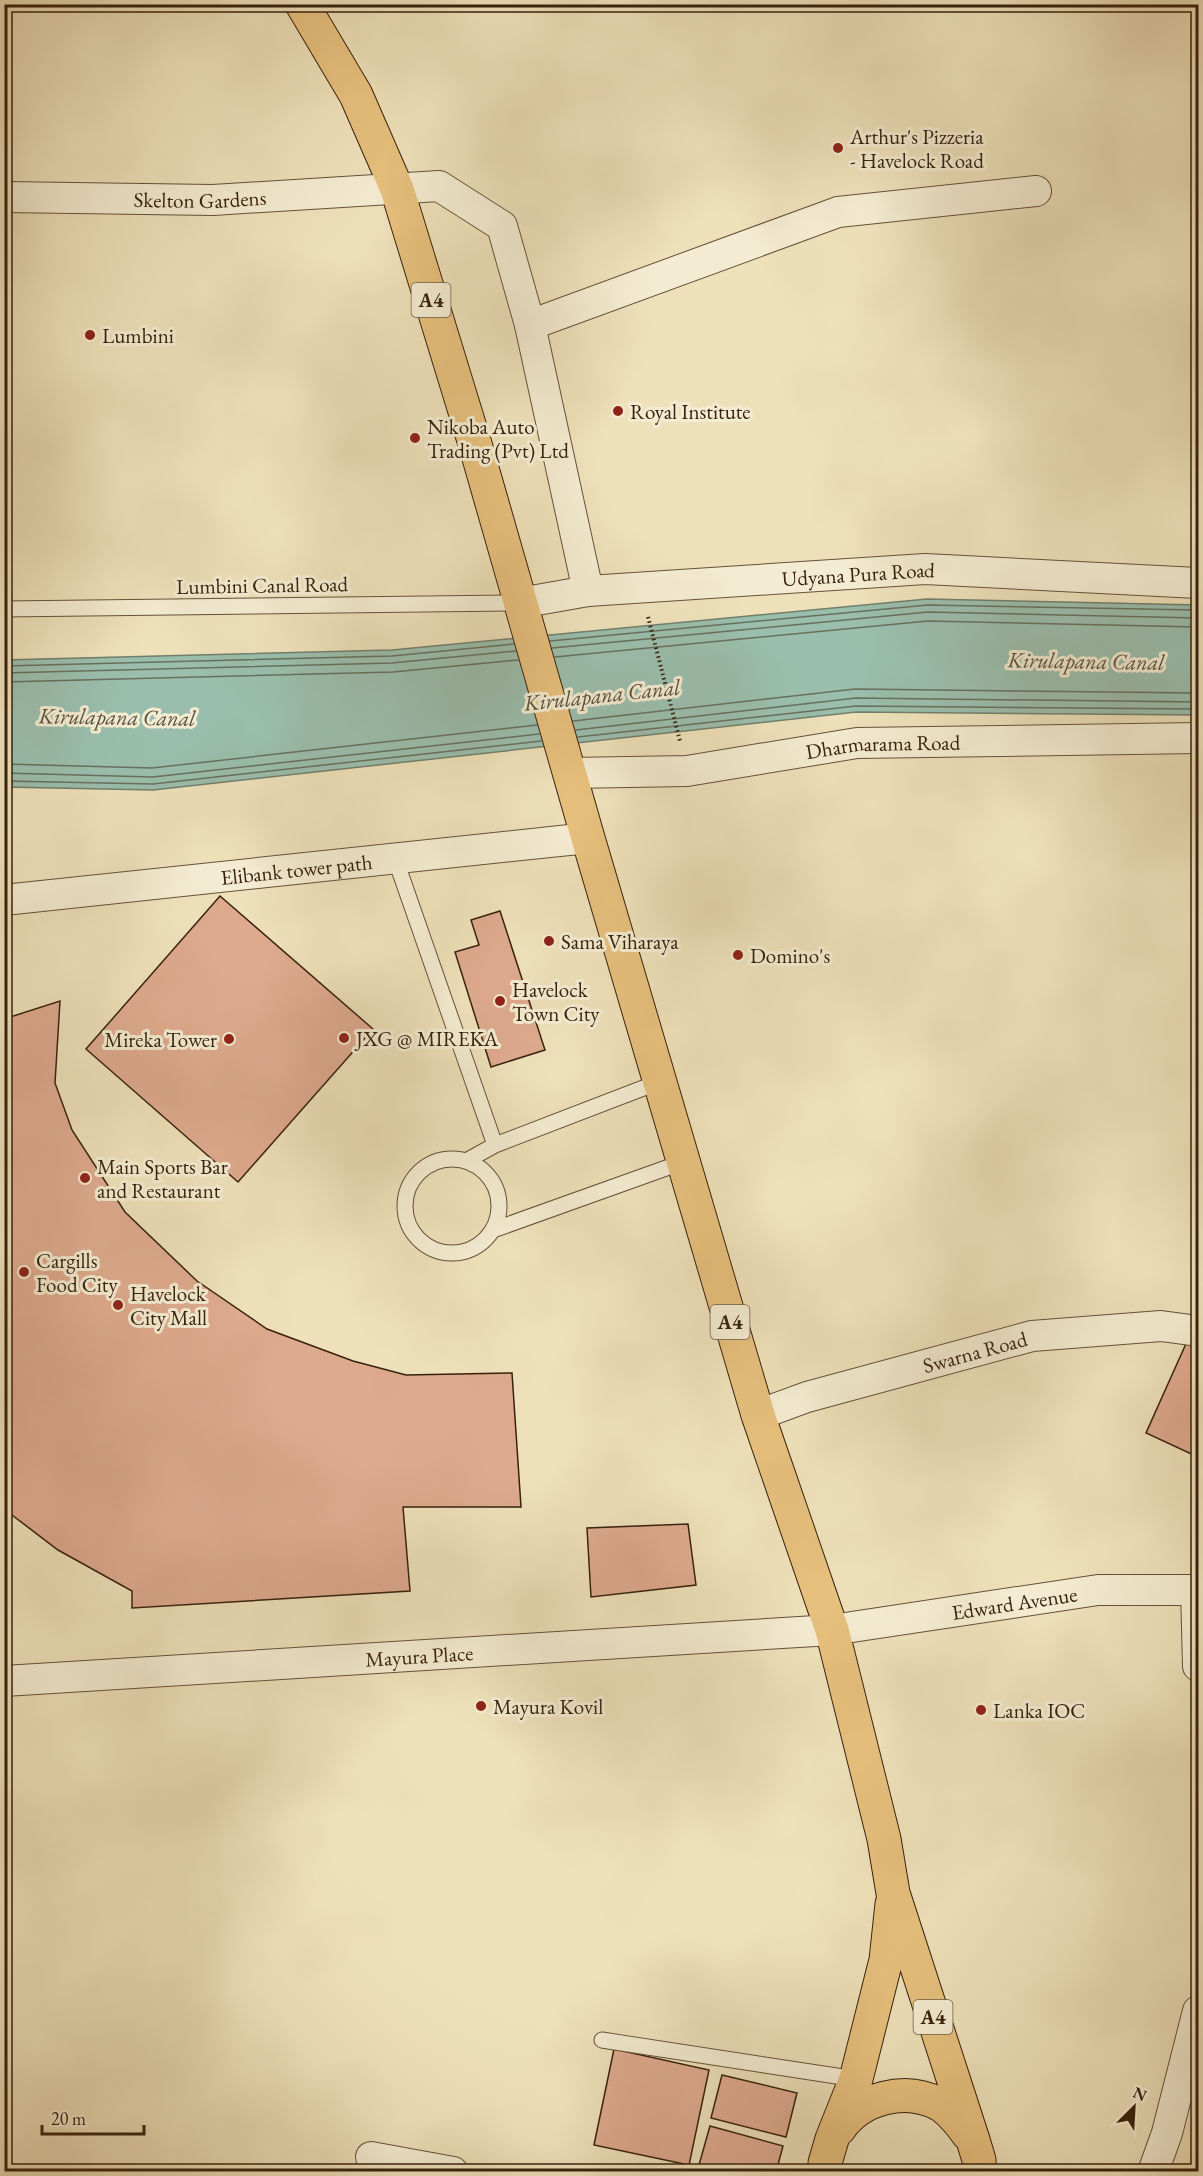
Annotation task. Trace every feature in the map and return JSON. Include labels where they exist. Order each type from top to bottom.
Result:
[{"type":"highway","name":"A4","points":[[302,4],[356,95],[397,189],[472,433],[566,763],[758,1415],[832,1630],[884,1839],[893,1893],[976,2156]]},
{"type":"highway","name":"A4","points":[[832,2139],[856,2079],[886,1960],[893,1893]]},
{"type":"highway","points":[[825,2172],[825,2163],[832,2139],[846,2119],[866,2104],[890,2096],[915,2096],[938,2104],[958,2120],[976,2156]]},
{"type":"street","name":"Skelton Gardens","points":[[4,197],[213,200],[439,186],[502,226],[530,326],[588,591]]},
{"type":"street","points":[[530,326],[838,212],[1036,191]]},
{"type":"street","name":"Udyana Pura Road","points":[[521,606],[588,591],[925,569],[1198,584]]},
{"type":"street","name":"Dharmarama Road","points":[[566,763],[687,771],[857,743],[1198,738]]},
{"type":"street","name":"Elibank tower path","points":[[4,900],[588,838]]},
{"type":"street","name":"Swarna Road","points":[[758,1415],[807,1397],[1032,1336],[1161,1326],[1198,1331]]},
{"type":"street","points":[[1197,1589],[1198,1666]]},
{"type":"street","name":"Edward Avenue","points":[[832,1630],[1098,1590],[1197,1589]]},
{"type":"street","name":"Mayura Place","points":[[4,1681],[832,1630]]},
{"type":"street","points":[[1153,2172],[1167,2133],[1198,2011]]},
{"type":"street","points":[[371,2157],[453,2172]]},
{"type":"lane","name":"Lumbini Canal Road","points":[[4,609],[521,606]]},
{"type":"lane","points":[[395,858],[495,1145]]},
{"type":"lane","points":[[466,1161],[495,1145],[659,1082]]},
{"type":"lane","points":[[493,1230],[500,1208],[498,1192],[480,1167],[466,1161],[451,1159],[435,1162],[422,1169],[412,1181],[406,1195],[405,1211],[418,1239],[431,1248],[446,1253],[462,1252],[477,1246],[493,1230],[683,1162]]},
{"type":"lane","points":[[602,2040],[856,2079]]},
{"type":"path","points":[[645,608],[682,750]]},
{"type":"water","name":"Kirulapana Canal","points":[[927,599],[1198,605],[1198,715],[856,712],[153,790],[5,787],[4,660],[392,650]]},
{"type":"building","name":"Mireka Tower","points":[[220,896],[373,1029],[238,1182],[86,1049]]},
{"type":"building","name":"Havelock Town City","points":[[500,911],[545,1050],[491,1067],[455,952],[479,945],[471,920]]},
{"type":"building","name":"Havelock City Mall","points":[[60,1001],[55,1083],[72,1130],[125,1212],[197,1281],[267,1329],[353,1361],[406,1375],[512,1373],[521,1507],[403,1507],[410,1591],[132,1608],[132,1591],[58,1550],[4,1509],[4,1019]]},
{"type":"building","points":[[1189,1337],[1198,1342],[1198,1457],[1146,1433]]},
{"type":"building","points":[[688,1524],[696,1585],[591,1597],[587,1528]]},
{"type":"building","points":[[614,2049],[709,2070],[689,2165],[594,2145]]},
{"type":"building","points":[[722,2075],[797,2093],[786,2137],[711,2118]]},
{"type":"building","points":[[710,2126],[783,2146],[776,2172],[697,2172]]},
{"type":"place","name":"Arthur's Pizzeria - Havelock Road","points":[[838,148]]},
{"type":"place","name":"Lumbini","points":[[90,335]]},
{"type":"place","name":"Royal Institute","points":[[618,411]]},
{"type":"place","name":"Nikoba Auto Trading (Pvt) Ltd","points":[[415,438]]},
{"type":"place","name":"Sama Viharaya","points":[[549,941]]},
{"type":"place","name":"Domino's","points":[[738,955]]},
{"type":"place","name":"Havelock Town City","points":[[500,1001]]},
{"type":"place","name":"JXG @ MIREKA","points":[[344,1038]]},
{"type":"place","name":"Mireka Tower","points":[[229,1039]]},
{"type":"place","name":"Main Sports Bar and Restaurant","points":[[85,1178]]},
{"type":"place","name":"Cargills Food City","points":[[24,1272]]},
{"type":"place","name":"Havelock City Mall","points":[[118,1305]]},
{"type":"place","name":"Mayura Kovil","points":[[481,1706]]},
{"type":"place","name":"Lanka IOC","points":[[981,1710]]}]
